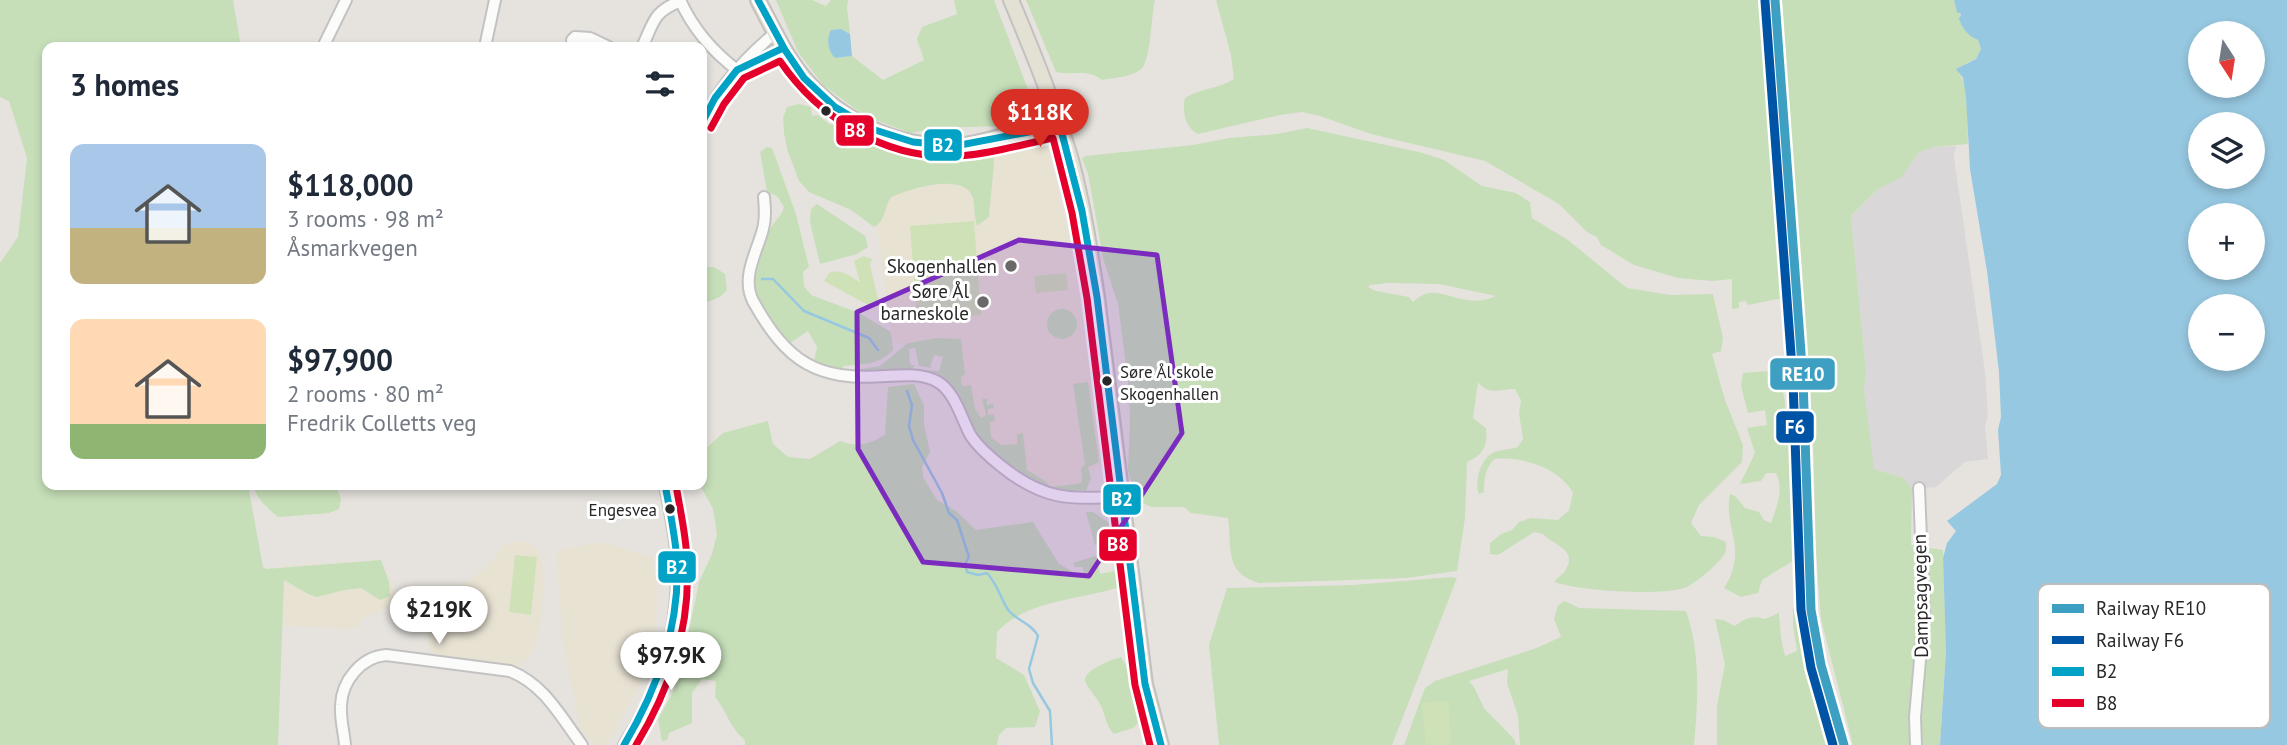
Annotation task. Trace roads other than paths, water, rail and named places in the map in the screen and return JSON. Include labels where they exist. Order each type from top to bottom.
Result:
[{"type":"main road","points":[[758,0],[783,48],[804,78],[848,116],[890,136],[927,145],[950,146],[978,143],[1014,134],[1039,117],[1057,119]]},
{"type":"main road","points":[[1011,0],[1071,160],[1087,234],[1145,684],[1161,745]]},
{"type":"street","points":[[325,42],[346,0]]},
{"type":"street","points":[[486,42],[495,0]]},
{"type":"street","points":[[644,42],[651,24],[660,12],[680,1],[706,42]]},
{"type":"street","points":[[707,113],[715,98],[737,70],[775,33]]},
{"type":"street","points":[[572,40],[582,36],[597,42]]},
{"type":"street","points":[[707,44],[737,70]]},
{"type":"street","points":[[737,70],[783,48]]},
{"type":"street","points":[[764,197],[764,226],[750,268],[749,289],[757,307],[793,356],[814,367],[844,377],[921,376],[936,380],[947,390],[979,446],[1037,491],[1060,496],[1121,496]]},
{"type":"street","name":"Dampsagvegen","points":[[1916,745],[1915,717],[1924,614],[1919,488]]},
{"type":"street","points":[[624,745],[650,702],[674,621],[677,569],[666,490]]},
{"type":"street","points":[[345,745],[341,707],[346,685],[358,668],[373,658],[386,655],[510,671],[524,676],[541,690],[582,745]]},
{"type":"water","points":[[1954,0],[2287,0],[2287,745],[1940,745],[1946,651],[1943,558],[1947,543],[1956,531],[1947,521],[1997,484],[2001,475],[1998,430],[2001,417],[1999,372],[1987,271],[1970,169],[1966,97],[1963,78],[1956,69],[1976,59],[1981,49],[1978,40],[1964,29],[1959,19],[1961,14],[1957,12]]},
{"type":"water","points":[[841,29],[850,34],[852,56],[835,58],[828,41],[831,30]]},
{"type":"waterway","points":[[762,279],[773,279],[804,311],[869,338],[878,350]]},
{"type":"waterway","points":[[907,391],[912,405],[909,426],[913,440],[942,493],[949,513],[957,520],[969,557],[965,564],[967,572],[978,575],[987,573],[1009,611],[1032,628],[1038,636],[1029,669],[1033,683],[1050,711],[1052,745]]},
{"type":"rail line","name":"RE10","points":[[1775,0],[1803,380],[1811,610],[1821,665],[1844,745]]},
{"type":"rail line","name":"F6","points":[[1765,1],[1793,381],[1801,610],[1811,668],[1833,745]]},
{"type":"place","name":"Skogenhallen","points":[[1011,266]]},
{"type":"place","name":"Søre Ål barneskole","points":[[983,302]]},
{"type":"place","name":"Søre Ål skole Skogenhallen","points":[[1107,381]]},
{"type":"place","name":"Engesvea","points":[[670,509]]}]
